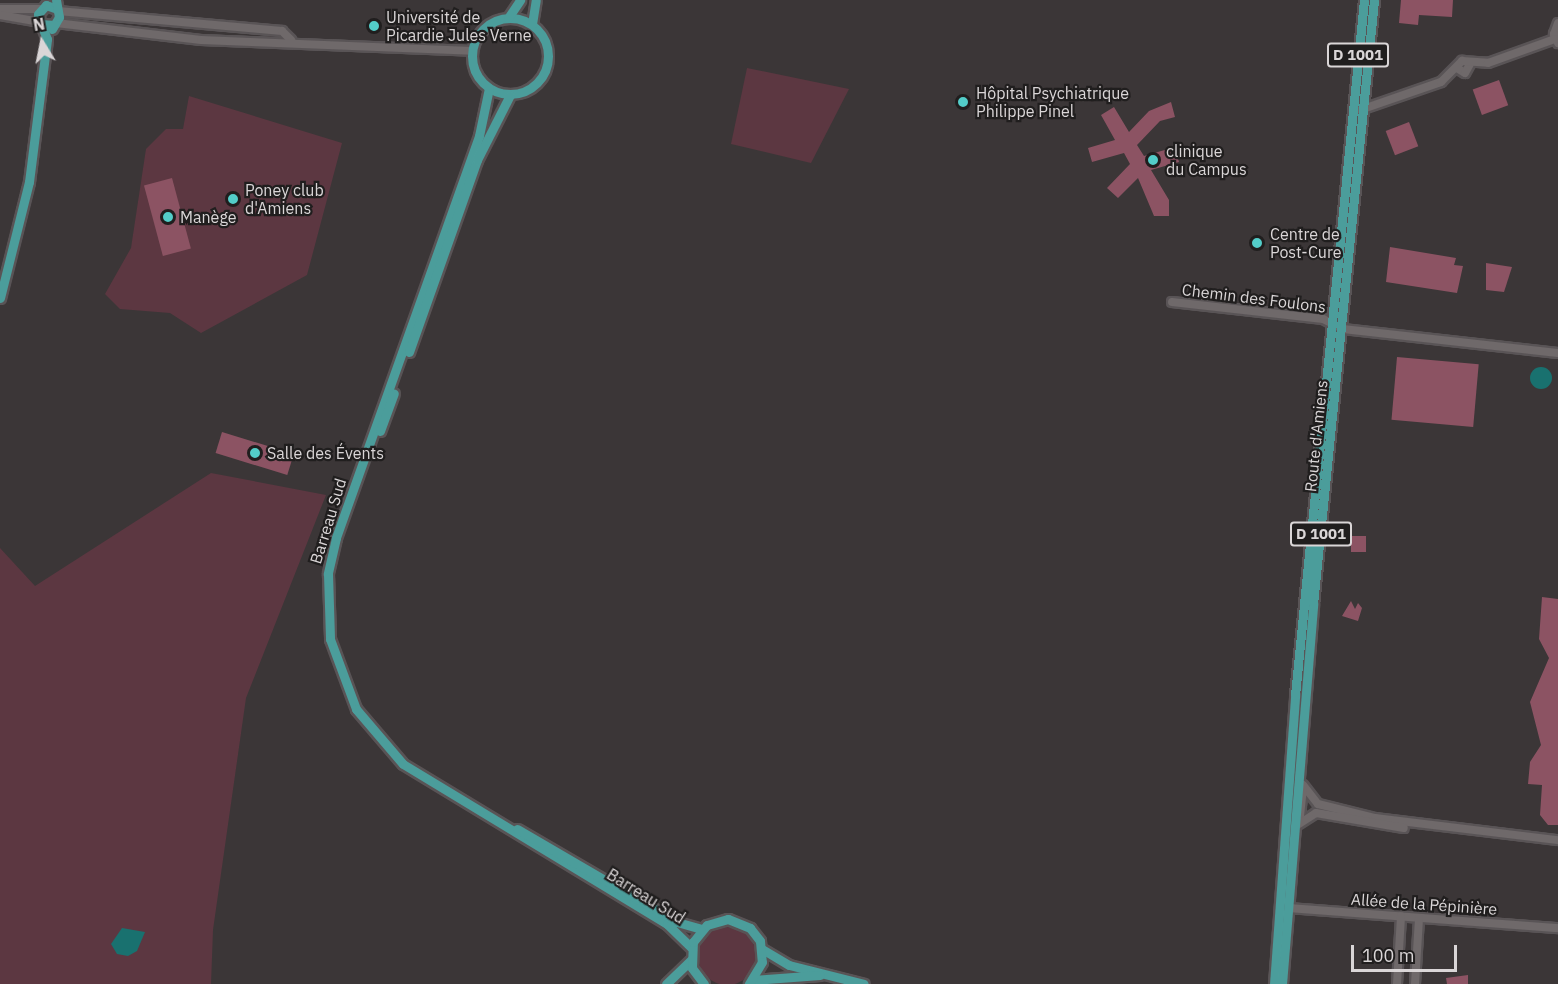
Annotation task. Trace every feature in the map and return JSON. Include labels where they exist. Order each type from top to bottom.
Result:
[{"type":"main road","points":[[508,18],[532,24],[547,46],[546,72],[538,84],[510,96],[489,88],[475,69],[472,51],[482,31],[508,18],[520,0]]},
{"type":"main road","points":[[532,24],[536,0]]},
{"type":"main road","name":"Route d'Amiens","points":[[1274,984],[1352,111],[1364,0]]},
{"type":"main road","name":"Route d'Amiens","points":[[1282,984],[1302,740],[1374,0]]},
{"type":"main road","points":[[0,298],[29,182],[47,39],[55,24],[57,7],[43,5],[40,23],[47,39]]},
{"type":"main road","points":[[40,23],[55,24]]},
{"type":"main road","name":"Barreau Sud","points":[[489,88],[479,136],[336,538],[328,574],[330,639],[356,709],[403,764],[667,924],[691,947]]},
{"type":"main road","name":"Barreau Sud","points":[[510,96],[477,160],[341,535],[331,590],[337,652],[352,690],[397,752],[638,899],[702,929]]},
{"type":"main road","points":[[704,984],[691,960],[691,947],[702,929],[720,920],[736,921],[750,928],[762,949],[822,974],[864,984]]},
{"type":"main road","points":[[762,949],[751,982],[822,974]]},
{"type":"main road","points":[[666,984],[691,960]]},
{"type":"street","points":[[0,9],[43,5]]},
{"type":"street","points":[[57,7],[282,31],[291,40]]},
{"type":"street","points":[[0,15],[40,23]]},
{"type":"street","points":[[1352,111],[1363,110],[1446,79],[1458,71],[1462,61],[1470,67],[1556,41],[1558,23]]},
{"type":"street","points":[[55,24],[172,33],[196,40],[291,40],[472,51]]},
{"type":"street","name":"Chemin des Foulons","points":[[1173,302],[1333,322]]},
{"type":"street","points":[[1333,322],[1343,329],[1558,353]]},
{"type":"street","points":[[1290,883],[1303,785],[1302,740]]},
{"type":"street","points":[[1303,785],[1310,799],[1326,807],[1415,827]]},
{"type":"street","points":[[1299,825],[1316,813],[1374,825],[1558,840]]},
{"type":"street","name":"Allée de la Pépinière","points":[[1288,908],[1558,928]]},
{"type":"street","points":[[1397,984],[1401,916]]},
{"type":"street","points":[[1415,984],[1419,918]]},
{"type":"shaded area","points":[[747,68],[849,89],[811,163],[731,144]]},
{"type":"shaded area","name":"Poney club d'Amiens","points":[[189,96],[342,143],[307,275],[201,333],[170,313],[120,309],[105,294],[131,248],[146,149],[166,129],[183,129]]},
{"type":"shaded area","points":[[211,473],[326,495],[246,698],[213,930],[211,984],[0,984],[0,548],[35,586]]},
{"type":"shaded area","points":[[721,927],[733,927],[748,935],[756,950],[756,962],[748,977],[733,985],[721,985],[706,977],[698,962],[698,950],[706,935]]},
{"type":"water","points":[[1541,367],[1549,370],[1552,378],[1549,386],[1541,389],[1533,386],[1530,378],[1533,370]]},
{"type":"water","points":[[122,928],[145,932],[137,951],[128,956],[117,954],[111,944]]},
{"type":"building","points":[[1401,0],[1453,0],[1452,17],[1419,15],[1418,25],[1399,23]]},
{"type":"building","points":[[1499,80],[1508,105],[1482,115],[1473,90]]},
{"type":"building","name":"clinique du Campus","points":[[1171,102],[1175,117],[1160,121],[1137,145],[1144,156],[1175,147],[1179,162],[1151,170],[1169,200],[1169,216],[1154,216],[1138,178],[1118,198],[1107,188],[1130,164],[1124,153],[1092,162],[1088,148],[1115,140],[1101,115],[1114,107],[1129,132],[1149,111]]},
{"type":"building","points":[[1409,122],[1418,146],[1395,155],[1386,131]]},
{"type":"building","name":"Manège","points":[[172,178],[191,249],[163,256],[144,186]]},
{"type":"building","points":[[1390,247],[1456,258],[1454,265],[1463,266],[1457,293],[1386,282]]},
{"type":"building","points":[[1486,263],[1512,267],[1504,292],[1486,290]]},
{"type":"building","points":[[1397,357],[1479,364],[1473,427],[1392,420]]},
{"type":"building","name":"Salle des Évents","points":[[222,432],[294,454],[287,475],[216,453]]},
{"type":"building","points":[[1351,536],[1366,536],[1366,552],[1351,552]]},
{"type":"building","points":[[1542,597],[1558,599],[1558,825],[1548,825],[1540,815],[1542,785],[1528,784],[1530,762],[1541,745],[1530,702],[1549,658],[1539,639]]},
{"type":"building","points":[[1351,601],[1355,609],[1358,603],[1362,608],[1358,621],[1342,616]]},
{"type":"building","points":[[1468,975],[1468,984],[1447,984],[1446,978]]},
{"type":"place","name":"Université de Picardie Jules Verne","points":[[374,26]]},
{"type":"place","name":"Hôpital Psychiatrique Philippe Pinel","points":[[963,102]]},
{"type":"place","name":"clinique du Campus","points":[[1153,160]]},
{"type":"place","name":"Poney club d'Amiens","points":[[233,199]]},
{"type":"place","name":"Manège","points":[[168,217]]},
{"type":"place","name":"Centre de Post-Cure","points":[[1257,243]]},
{"type":"place","name":"Salle des Évents","points":[[255,453]]}]
